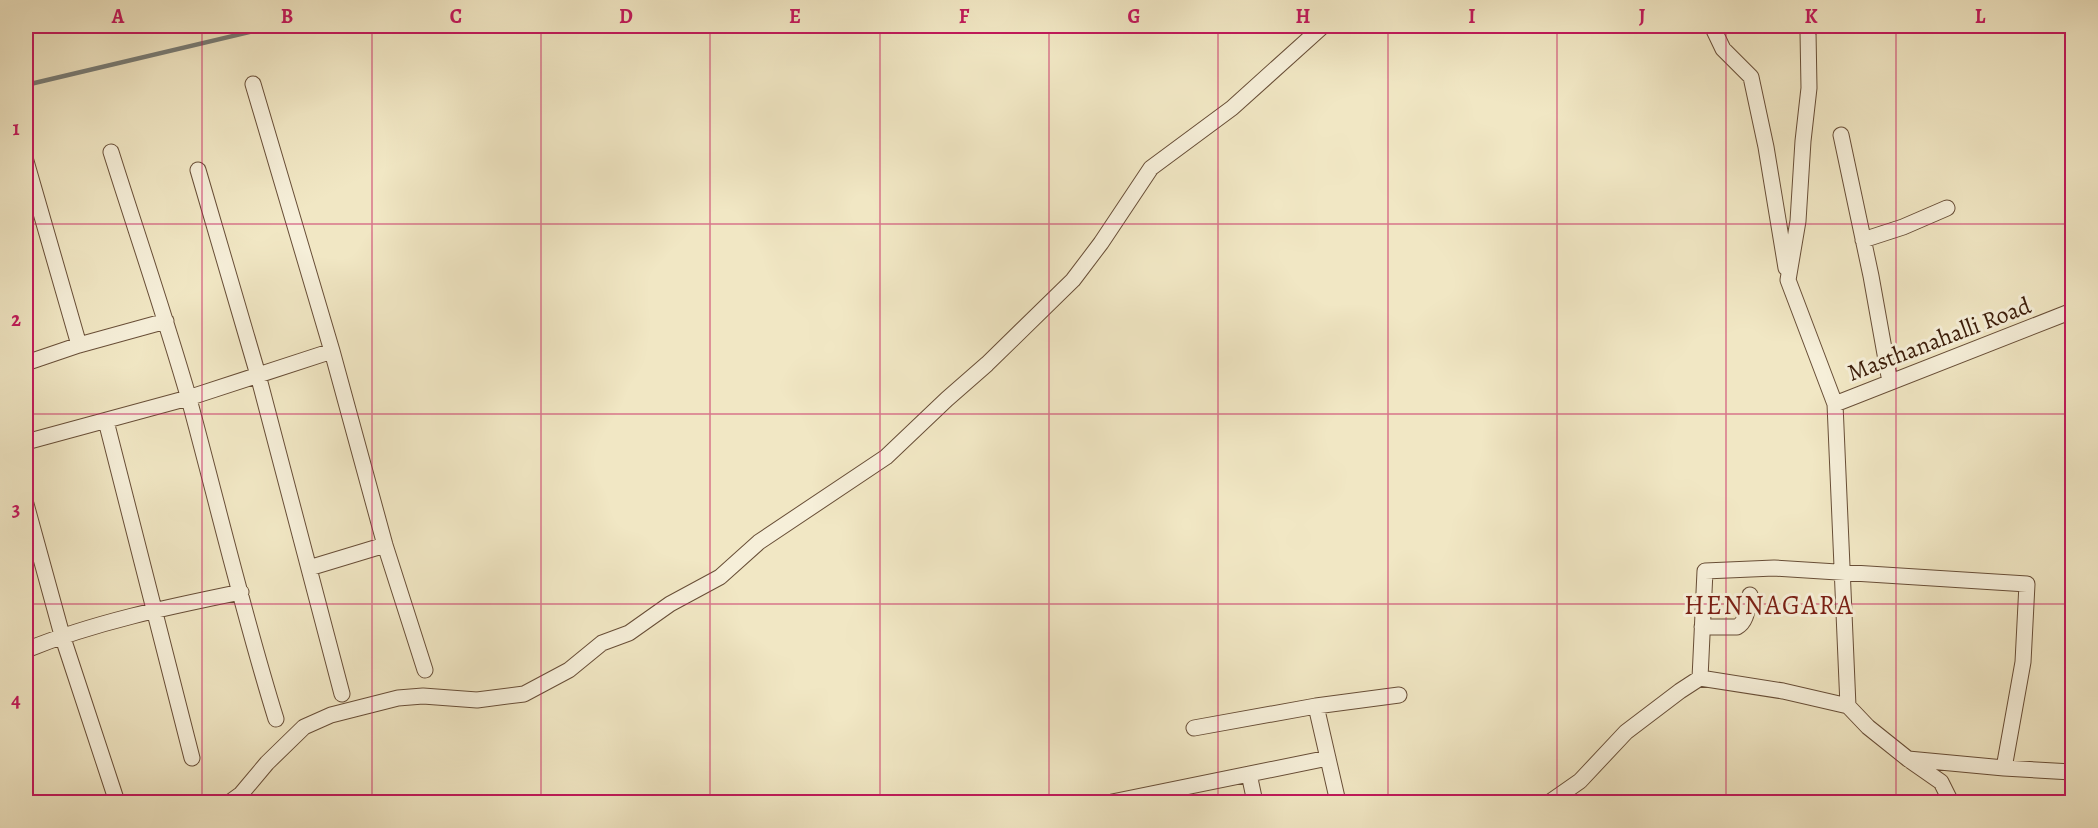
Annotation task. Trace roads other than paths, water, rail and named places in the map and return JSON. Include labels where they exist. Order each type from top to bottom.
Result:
[{"type":"street","points":[[230,802],[241,794],[267,763],[304,727],[331,715],[398,698],[423,696],[477,700],[524,694],[568,670],[602,644],[629,633],[670,604],[720,578],[759,542],[886,457],[987,364],[1073,280],[1101,243],[1151,168],[1232,108],[1323,26]]},
{"type":"street","points":[[1712,26],[1723,49],[1751,77],[1766,147],[1788,280],[1835,404]]},
{"type":"street","points":[[1788,280],[1798,221],[1809,88],[1808,32],[1812,26]]},
{"type":"street","points":[[253,84],[332,351],[385,545],[425,670]]},
{"type":"street","points":[[1841,135],[1890,382]]},
{"type":"street","points":[[111,152],[166,321],[241,592],[250,634],[276,719]]},
{"type":"street","points":[[26,161],[79,345]]},
{"type":"street","points":[[198,170],[258,375],[342,694]]},
{"type":"street","points":[[1863,240],[1903,227],[1947,208]]},
{"type":"street","name":"Masthanahalli Road","points":[[1848,706],[1835,404],[2073,311]]},
{"type":"street","points":[[26,363],[79,345],[166,321]]},
{"type":"street","points":[[26,442],[188,398],[332,351]]},
{"type":"street","points":[[106,421],[192,758]]},
{"type":"street","points":[[26,504],[62,635],[117,802]]},
{"type":"street","points":[[309,568],[385,545]]},
{"type":"street","points":[[1700,678],[1704,571],[1774,568],[2027,584],[2023,662],[2004,768]]},
{"type":"street","points":[[26,650],[62,635],[153,610],[241,592]]},
{"type":"street","points":[[1702,627],[1742,625],[1750,596]]},
{"type":"street","points":[[1550,802],[1580,781],[1626,732],[1700,678],[1783,691],[1848,706],[1868,727],[1941,782],[1952,802]]},
{"type":"street","points":[[1194,728],[1316,706],[1399,695]]},
{"type":"street","points":[[1316,706],[1338,802]]},
{"type":"street","points":[[1112,802],[1177,796],[1249,774],[1328,758]]},
{"type":"street","points":[[1908,759],[2073,772]]},
{"type":"street","points":[[1249,774],[1255,802]]},
{"type":"waterway","points":[[26,85],[275,26]]},
{"type":"district","name":"HENNAGARA","points":[[1769,605]]}]
